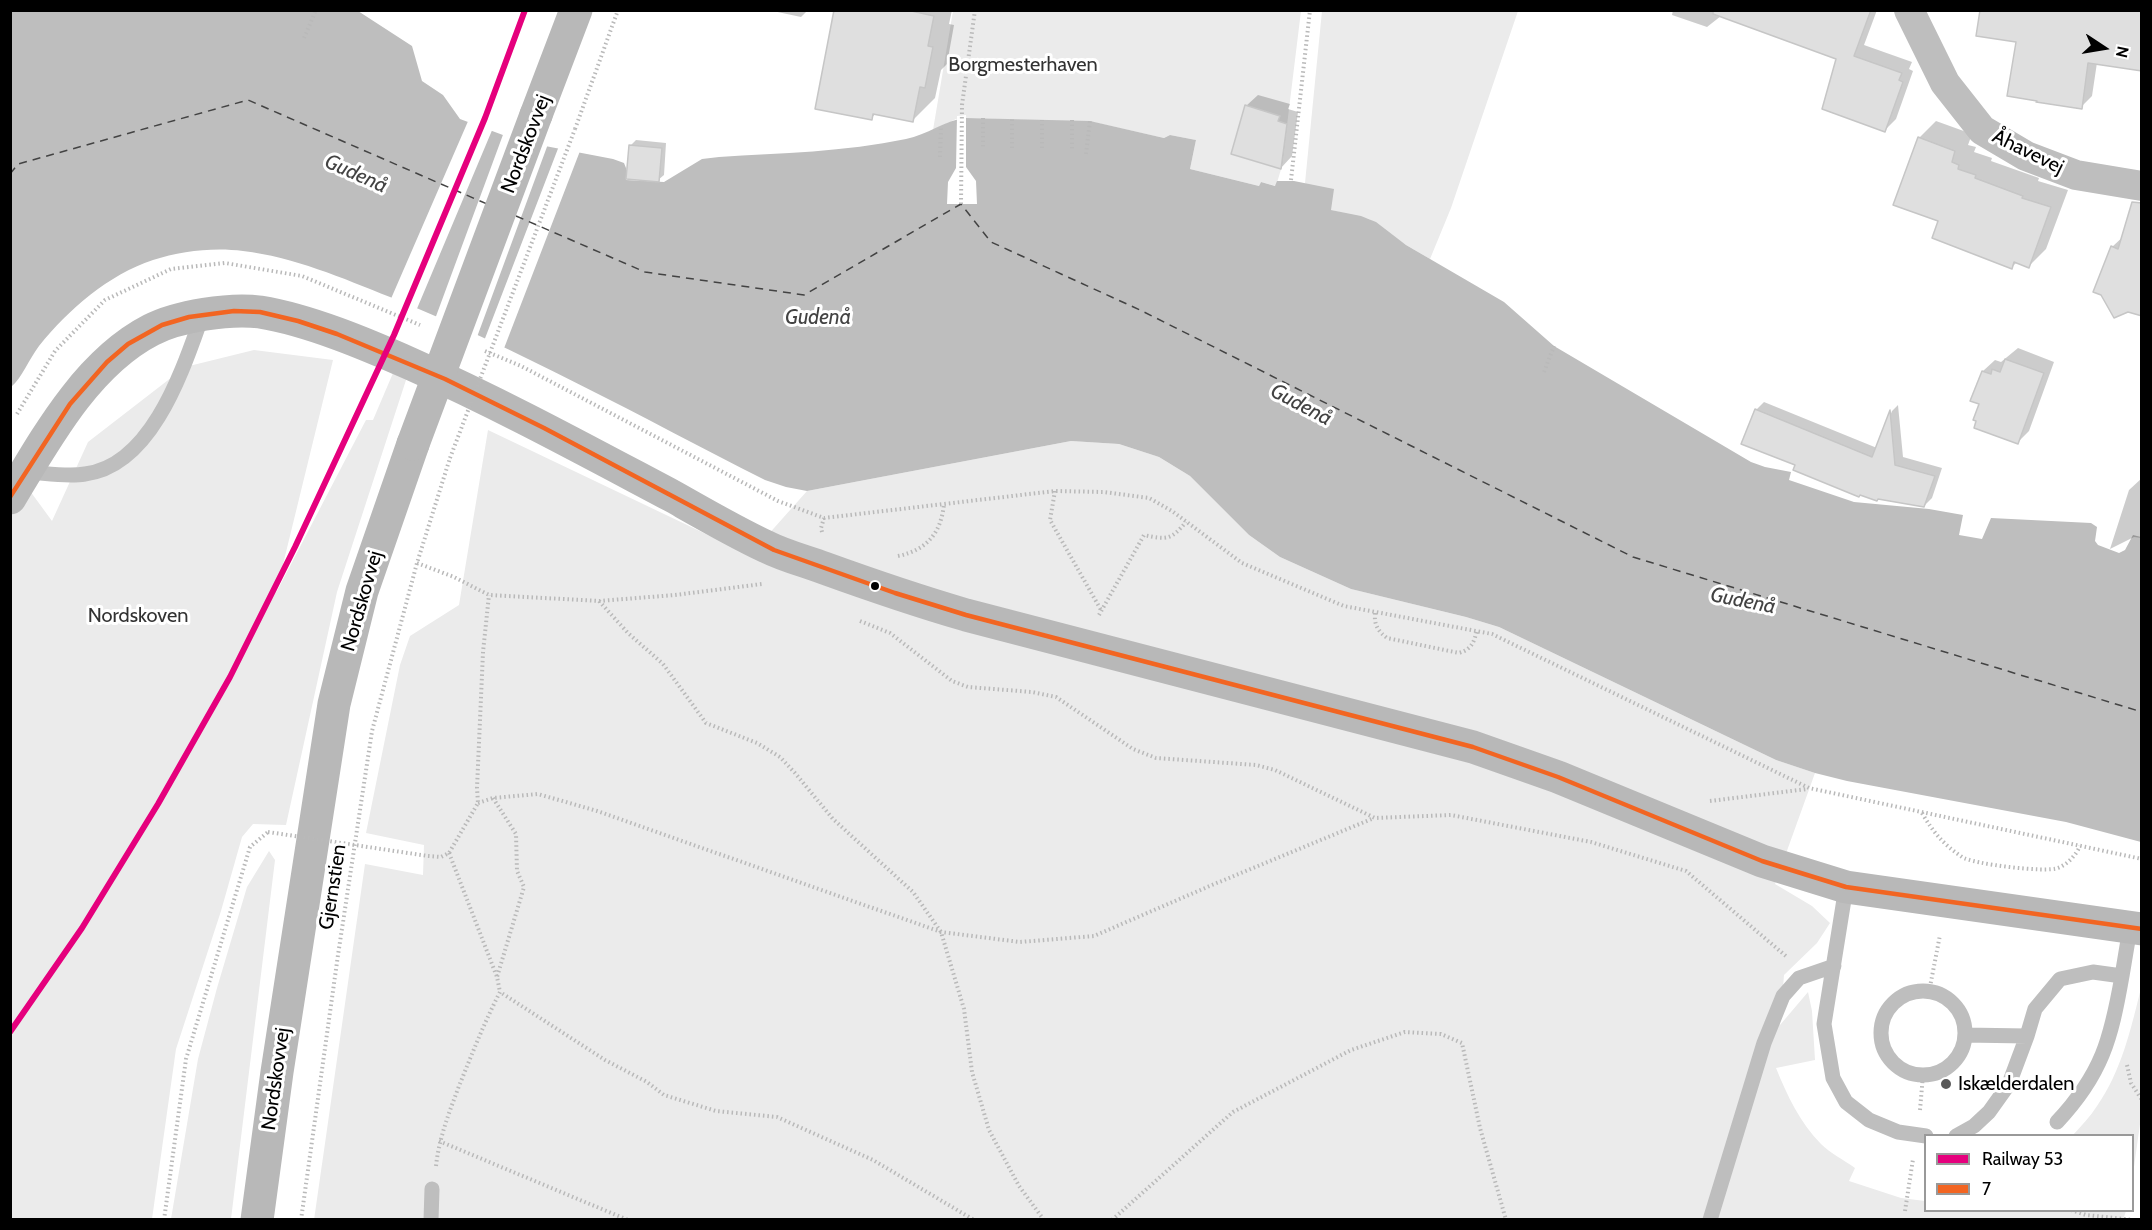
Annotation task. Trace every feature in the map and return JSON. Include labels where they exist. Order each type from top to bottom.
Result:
[{"type":"street","name":"Nordskovvej","points":[[257,1220],[277,1072],[334,704],[362,591],[413,444],[576,10]]},
{"type":"street","name":"Åhavevej","points":[[1909,10],[1945,83],[1982,130],[2026,156],[2076,175],[2142,186]]},
{"type":"street","points":[[18,485],[40,447],[70,404],[122,350],[152,330],[202,316],[220,311],[258,312],[289,319],[361,343],[463,387],[768,548],[892,593],[1473,747],[1558,777],[1762,861],[1846,887],[2136,929]]},
{"type":"lane","points":[[18,485],[85,474],[109,467],[130,452],[149,431],[174,389],[202,316]]},
{"type":"lane","points":[[1846,887],[1824,1024],[1833,1078],[1846,1102],[1869,1120],[1898,1132],[1924,1136]]},
{"type":"lane","points":[[2057,1122],[2077,1101],[2094,1076],[2112,1026],[2122,976],[2136,929]]},
{"type":"lane","points":[[1710,1220],[1764,1043],[1783,996],[1799,978],[1834,966]]},
{"type":"lane","points":[[1960,1134],[1974,1126],[1989,1112],[2009,1084],[2035,1009],[2060,979],[2093,972],[2122,976]]},
{"type":"lane","points":[[1929,992],[1948,999],[1956,1007],[1961,1015],[1965,1035],[1963,1046],[1952,1063],[1934,1074],[1913,1074],[1903,1070],[1888,1055],[1881,1035],[1882,1025],[1891,1006],[1909,994],[1929,992]]},
{"type":"lane","points":[[1965,1035],[2027,1036]]},
{"type":"lane","points":[[430,1220],[432,1189]]},
{"type":"path","points":[[304,38],[316,10]]},
{"type":"path","name":"Gjernstien","points":[[301,1220],[372,731],[417,563],[450,458],[618,10]]},
{"type":"path","points":[[961,204],[962,105],[975,10]]},
{"type":"path","points":[[1291,180],[1310,10]]},
{"type":"path","points":[[983,118],[983,148]]},
{"type":"path","points":[[1012,119],[1012,148]]},
{"type":"path","points":[[1042,120],[1042,148]]},
{"type":"path","points":[[1072,120],[1072,149]]},
{"type":"path","points":[[1086,154],[1090,121]]},
{"type":"path","points":[[940,157],[941,126]]},
{"type":"path","points":[[1544,372],[1554,346]]},
{"type":"path","points":[[1055,491],[1050,520],[1102,611]]},
{"type":"path","points":[[824,518],[1055,491],[1104,492],[1149,498],[1242,563],[1344,606],[1492,634],[1809,788],[2142,859]]},
{"type":"path","points":[[896,556],[914,553],[932,538],[943,520],[944,504]]},
{"type":"path","points":[[1082,645],[1144,535],[1168,538],[1176,534],[1186,522]]},
{"type":"path","points":[[417,563],[454,577],[489,595],[599,601],[768,584]]},
{"type":"path","points":[[164,1220],[186,1059],[250,847],[268,832],[441,857],[449,853],[478,803],[483,652],[489,595]]},
{"type":"path","points":[[599,601],[628,633],[663,664],[706,723],[757,743],[780,757],[833,819],[913,892],[941,932],[964,1009],[972,1071],[989,1130],[1019,1186],[1044,1220]]},
{"type":"path","points":[[1375,613],[1375,623],[1387,638],[1459,653],[1469,650],[1477,630]]},
{"type":"path","points":[[858,620],[890,633],[952,681],[968,687],[1032,692],[1056,697],[1133,749],[1156,758],[1256,765],[1275,770],[1375,818]]},
{"type":"path","points":[[1708,801],[1809,788]]},
{"type":"path","points":[[478,803],[493,798],[538,794],[597,811],[941,932],[1020,942],[1094,936],[1375,818],[1451,815],[1591,842],[1686,871],[1809,975]]},
{"type":"path","points":[[493,798],[516,834],[517,871],[524,887],[497,977]]},
{"type":"path","points":[[1922,812],[1935,836],[1964,859],[2036,870],[2058,868],[2076,856],[2080,846]]},
{"type":"path","points":[[432,1189],[439,1141],[480,1032],[500,992],[497,977],[449,853]]},
{"type":"path","points":[[1929,992],[1946,902]]},
{"type":"path","points":[[500,992],[605,1059],[647,1082],[664,1095],[716,1111],[777,1117],[873,1160],[974,1220]]},
{"type":"path","points":[[1112,1220],[1233,1112],[1351,1050],[1405,1032],[1441,1034],[1462,1042],[1480,1128],[1506,1220]]},
{"type":"path","points":[[439,1141],[628,1220]]},
{"type":"path","points":[[2077,1212],[2134,1220]]},
{"type":"green space","name":"Borgmesterhaven","points":[[953,11],[1301,11],[1282,166],[1276,186],[1261,182],[1259,186],[1190,169],[1196,140],[1170,135],[1164,138],[1093,122],[966,118],[956,119],[933,130]]},
{"type":"green space","points":[[1322,11],[1518,11],[1451,208],[1430,259],[1369,219],[1331,210],[1305,183]]},
{"type":"green space","name":"Nordskoven","points":[[254,350],[333,360],[276,593],[366,420],[373,420],[396,366],[407,377],[337,592],[286,825],[253,824],[242,837],[221,911],[176,1049],[152,1219],[11,1219],[11,465],[52,521],[88,442],[185,367]]},
{"type":"green space","points":[[488,430],[750,555],[807,491],[1071,441],[1119,444],[1159,457],[1190,476],[1249,535],[1280,557],[1351,589],[1499,627],[1776,760],[1815,773],[1775,884],[1812,906],[1830,923],[1817,943],[1784,975],[1780,1025],[1808,992],[1812,1011],[1815,1060],[1776,1068],[1800,1118],[1813,1136],[1825,1147],[1855,1168],[1849,1181],[1901,1198],[1924,1201],[1924,1212],[2126,1212],[2123,1220],[314,1220],[365,864],[423,875],[424,845],[366,833],[400,665],[410,636],[459,605]]},
{"type":"green space","points":[[269,851],[275,860],[231,1219],[171,1219],[198,1059],[247,887]]},
{"type":"green space","points":[[2141,988],[2141,1117],[2134,1167],[2134,1134],[2074,1134],[2094,1110],[2113,1079],[2129,1034]]},
{"type":"water","name":"Gudenå","points":[[11,11],[358,11],[412,46],[422,81],[443,95],[460,119],[519,141],[624,163],[626,180],[664,182],[702,159],[836,149],[883,143],[914,137],[958,119],[966,118],[1090,121],[1164,138],[1170,135],[1196,140],[1190,169],[1259,186],[1261,182],[1275,186],[1277,181],[1294,181],[1334,189],[1331,210],[1361,216],[1376,222],[1406,245],[1504,302],[1554,346],[1751,462],[1791,472],[1789,480],[1854,502],[1929,509],[1963,515],[1959,535],[1982,539],[1991,518],[2091,523],[2097,527],[2095,541],[2098,545],[2119,553],[2125,550],[2133,535],[2141,537],[2141,842],[2066,822],[1847,781],[1776,760],[1499,627],[1351,589],[1280,557],[1249,535],[1190,476],[1159,457],[1119,444],[1071,441],[807,491],[786,487],[765,480],[579,384],[438,317],[318,269],[281,258],[221,249],[175,254],[136,266],[105,284],[76,306],[39,346],[19,379],[11,387]]},
{"type":"pier","points":[[966,115],[966,167],[976,181],[977,204],[947,204],[948,182],[956,168],[957,116]]},
{"type":"pier","points":[[469,119],[493,128],[416,311],[390,301]]},
{"type":"pier","points":[[504,132],[548,144],[477,337],[435,319]]},
{"type":"pier","points":[[559,146],[580,151],[503,351],[484,341]]},
{"type":"building","points":[[834,10],[907,10],[934,16],[928,46],[933,47],[925,88],[920,87],[913,122],[873,114],[872,120],[815,109]]},
{"type":"building","points":[[1713,10],[1871,10],[1854,56],[1902,73],[1899,80],[1903,82],[1885,132],[1822,109],[1836,59],[1713,14]]},
{"type":"building","points":[[1980,10],[2142,10],[2142,71],[2088,63],[2082,109],[2007,96],[2016,42],[1976,36]]},
{"type":"building","points":[[1245,105],[1280,116],[1278,121],[1287,124],[1281,169],[1231,154]]},
{"type":"building","points":[[1918,137],[1955,151],[1952,162],[1959,165],[1958,169],[1976,175],[1975,178],[2023,196],[2022,198],[2051,207],[2029,268],[2014,262],[2012,269],[1932,238],[1938,221],[1893,205]]},
{"type":"building","points":[[629,145],[662,148],[659,182],[626,179]]},
{"type":"building","points":[[2132,202],[2142,203],[2142,316],[2128,312],[2114,318],[2101,295],[2093,292],[2111,246],[2118,249]]},
{"type":"building","points":[[2005,359],[2044,373],[2018,444],[1974,428],[1976,421],[1973,420],[1979,404],[1970,401],[1982,371],[1991,374],[1992,369],[2000,372]]},
{"type":"building","points":[[1755,409],[1872,457],[1890,410],[1895,465],[1935,476],[1924,507],[1878,499],[1877,501],[1860,495],[1859,497],[1793,470],[1795,465],[1741,444]]},
{"type":"ferry route","points":[[10,174],[18,164],[248,100],[487,204]]},
{"type":"ferry route","points":[[516,216],[645,272],[804,295],[961,204],[991,242],[1140,310],[1633,557],[2142,712]]},
{"type":"rail line","name":"53","points":[[10,1032],[82,928],[158,804],[230,677],[295,547],[394,335],[485,118],[525,10]]},
{"type":"transit line","name":"7","points":[[10,497],[70,404],[107,362],[128,344],[162,325],[189,317],[234,311],[260,312],[337,334],[445,379],[544,428],[774,550],[895,593],[966,615],[1473,747],[1558,777],[1762,861],[1846,887],[2142,929]]},
{"type":"place","name":"Iskælderdalen","points":[[1946,1084]]}]
